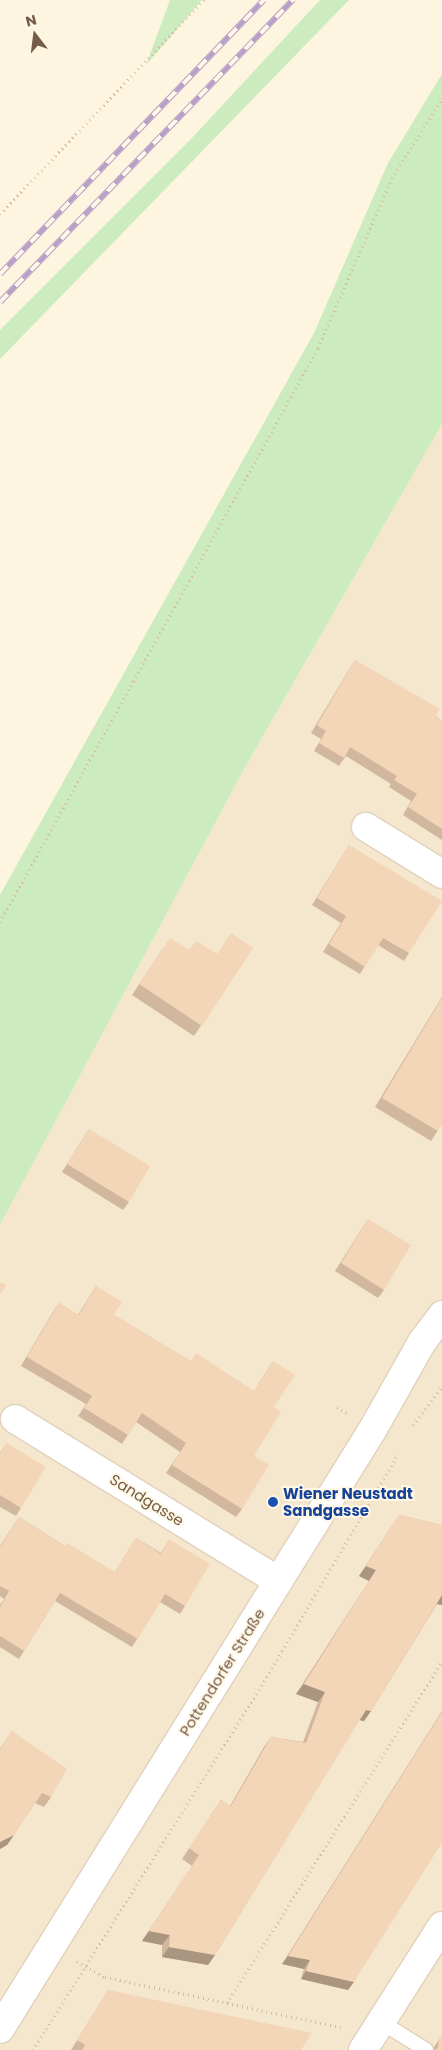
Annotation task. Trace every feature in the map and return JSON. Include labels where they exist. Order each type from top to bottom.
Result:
[{"type":"main road","points":[[366,827],[442,874]]},
{"type":"main road","name":"Pottendorfer Straße","points":[[0,2029],[373,1429],[422,1342],[442,1315]]},
{"type":"main road","name":"Sandgasse","points":[[15,1419],[278,1582]]},
{"type":"main road","points":[[363,2050],[442,1926]]},
{"type":"lane","points":[[381,2022],[426,2050]]},
{"type":"path","points":[[0,214],[204,0]]},
{"type":"path","points":[[0,922],[318,348],[392,178],[442,99]]},
{"type":"path","points":[[408,1432],[442,1386]]},
{"type":"path","points":[[33,2050],[264,1681],[396,1458],[397,1447]]},
{"type":"path","points":[[227,2003],[442,1662]]},
{"type":"path","points":[[52,1946],[105,1977],[345,2028]]},
{"type":"shaded area","points":[[442,424],[442,2050],[0,2050],[0,1225],[244,769]]},
{"type":"green space","points":[[170,0],[202,0],[146,65]]},
{"type":"green space","points":[[320,0],[349,0],[0,359],[0,330],[190,140]]},
{"type":"green space","points":[[442,74],[442,424],[244,769],[0,1225],[0,895],[314,333],[388,163]]},
{"type":"building","points":[[355,660],[440,709],[435,717],[442,721],[442,829],[408,807],[417,794],[394,780],[397,776],[350,747],[344,758],[319,743],[326,731],[317,725]]},
{"type":"building","points":[[349,845],[442,901],[409,953],[383,938],[365,967],[329,944],[346,916],[317,898]]},
{"type":"building","points":[[231,933],[253,948],[202,1026],[139,984],[170,938],[189,950],[196,941],[217,954]]},
{"type":"building","points":[[442,998],[442,1124],[438,1131],[382,1098]]},
{"type":"building","points":[[89,1129],[150,1166],[129,1202],[67,1164]]},
{"type":"building","points":[[368,1219],[411,1245],[384,1290],[341,1263]]},
{"type":"building","points":[[0,1282],[6,1285],[0,1295]]},
{"type":"building","points":[[96,1286],[122,1302],[114,1315],[191,1361],[196,1353],[254,1391],[273,1361],[295,1375],[274,1407],[281,1412],[254,1456],[269,1465],[242,1509],[172,1465],[186,1443],[142,1413],[128,1435],[84,1408],[92,1396],[27,1357],[59,1303],[79,1315]]},
{"type":"building","points":[[7,1443],[46,1467],[21,1508],[0,1495],[0,1454]]},
{"type":"building","points":[[399,1515],[442,1525],[442,1595],[371,1711],[366,1710],[215,1955],[169,1947],[170,1935],[149,1931],[199,1855],[189,1848],[221,1800],[231,1806],[271,1737],[306,1743],[325,1692],[304,1684],[376,1570],[366,1566]]},
{"type":"building","points":[[19,1517],[65,1546],[67,1543],[115,1572],[136,1538],[161,1554],[169,1539],[210,1564],[185,1606],[165,1594],[138,1639],[60,1593],[24,1651],[0,1636],[0,1607],[9,1591],[0,1586],[0,1547]]},
{"type":"building","points":[[442,1712],[442,1842],[354,1982],[306,1971],[310,1960],[288,1956]]},
{"type":"building","points":[[12,1731],[67,1769],[51,1797],[42,1793],[14,1835],[0,1842],[0,1750]]},
{"type":"building","points":[[108,1990],[312,2033],[301,2050],[82,2050],[85,2045],[77,2040]]},
{"type":"building","points":[[442,2035],[442,2050],[434,2050],[438,2048],[439,2039]]},
{"type":"railway","points":[[0,274],[264,0]]},
{"type":"railway","points":[[0,302],[293,0]]},
{"type":"place","name":"Wiener Neustadt Sandgasse","points":[[273,1502]]}]
